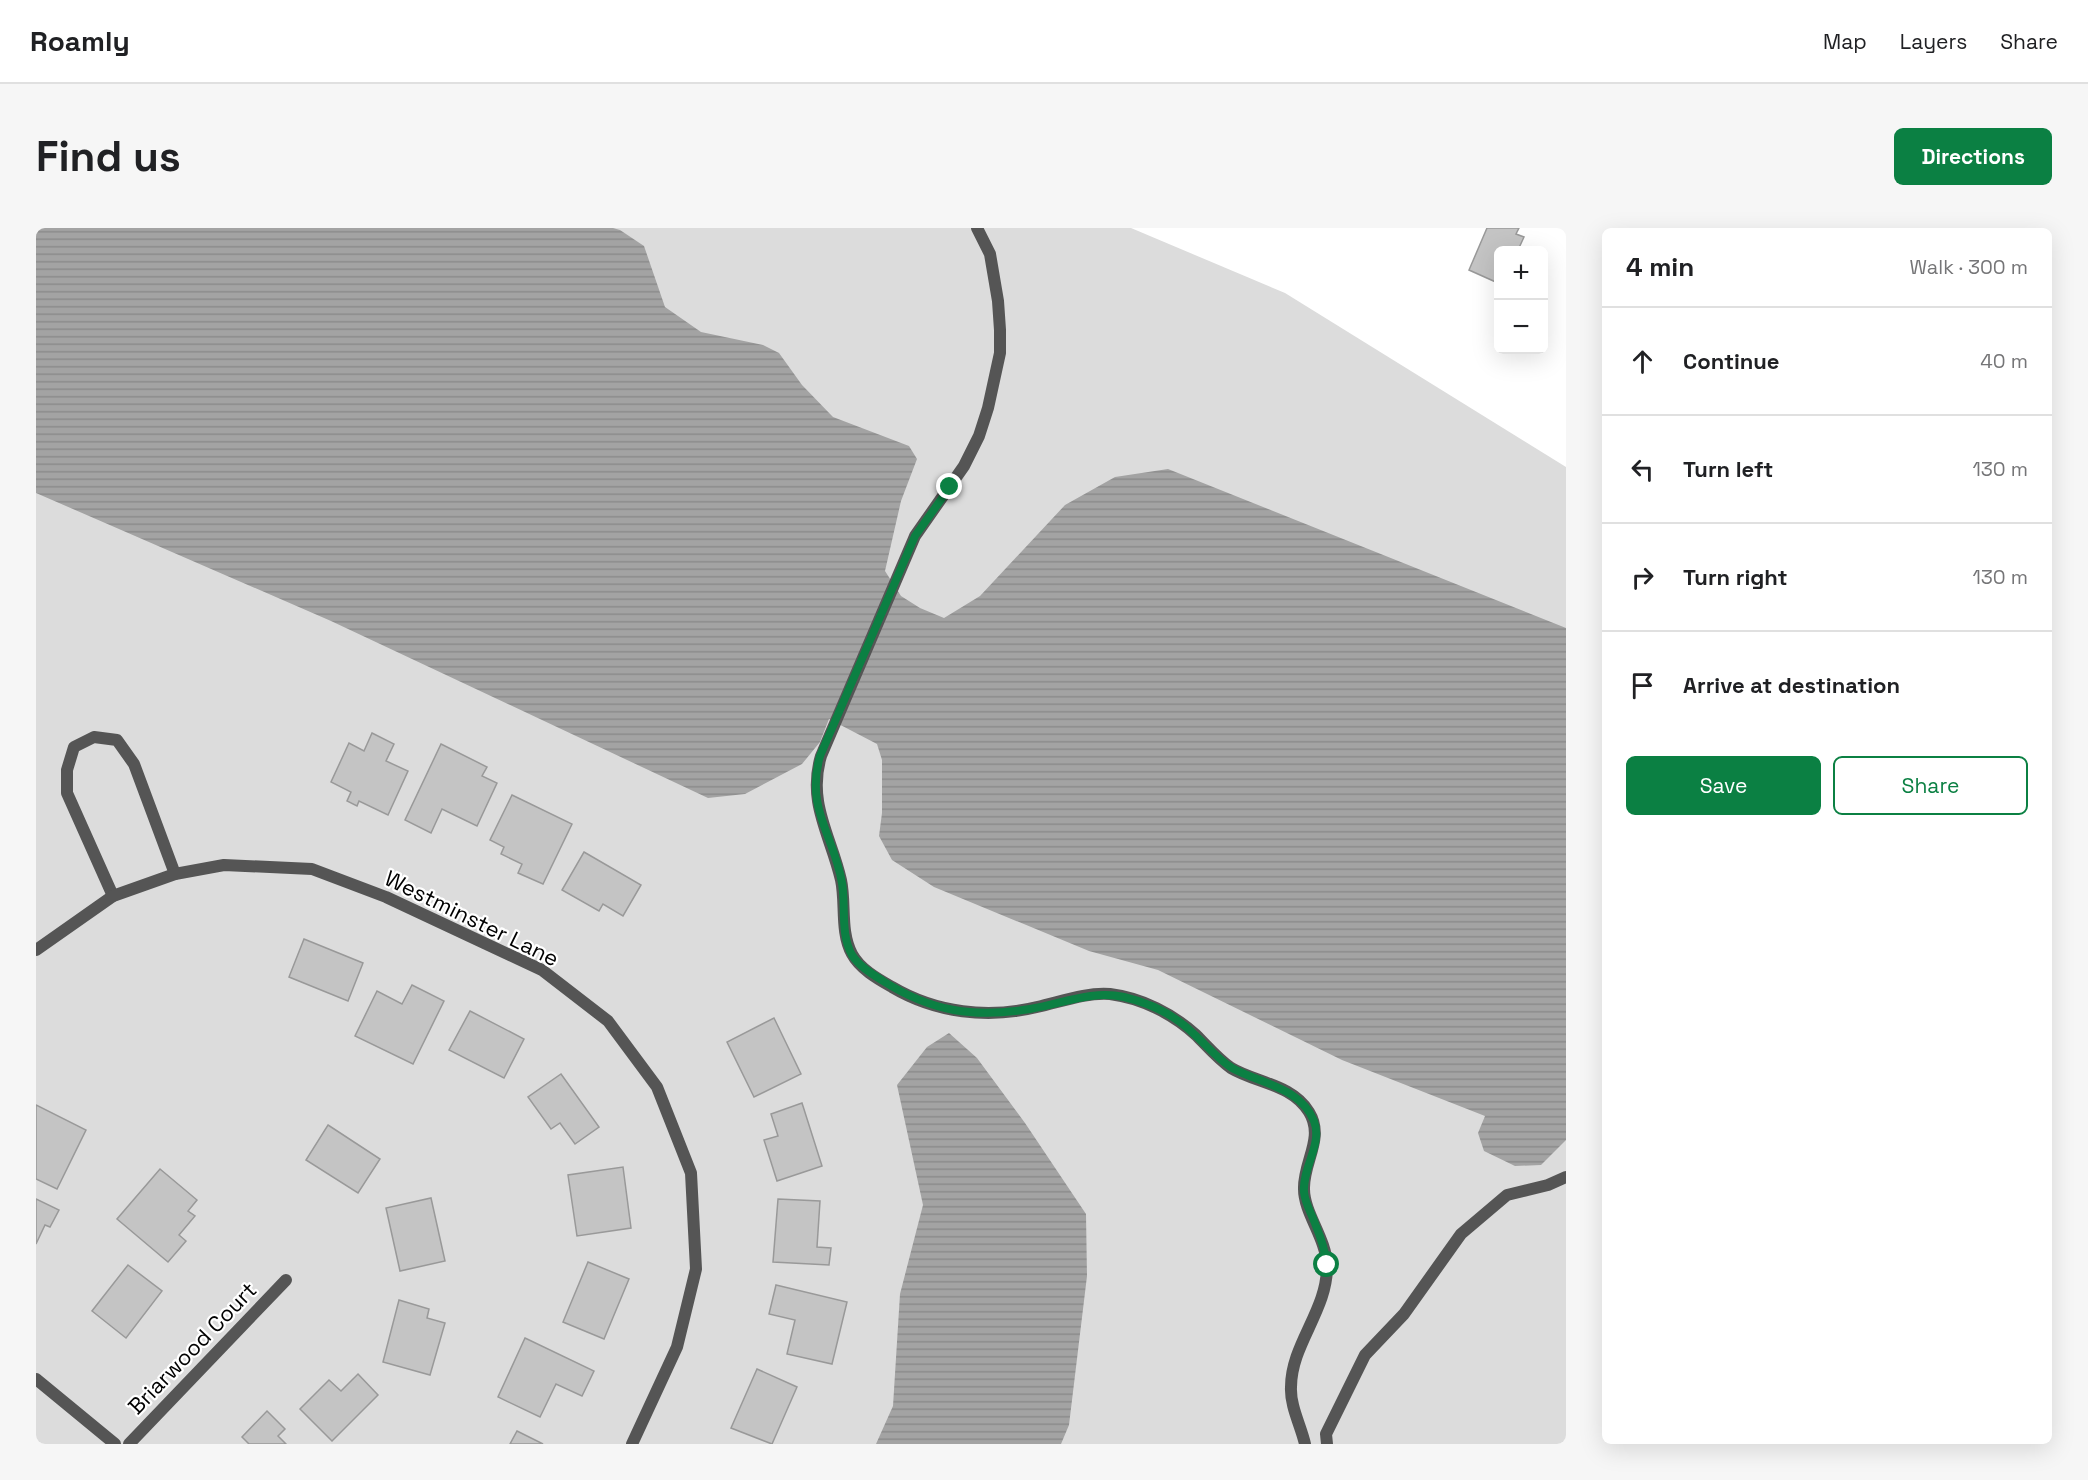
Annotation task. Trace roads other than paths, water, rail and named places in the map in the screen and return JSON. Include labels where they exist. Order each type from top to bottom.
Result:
[{"type":"street","points":[[977,228],[990,254],[998,301],[1000,353],[979,436],[964,466],[921,526],[910,547],[832,729],[816,772],[819,812],[842,884],[848,944],[852,955],[862,967],[888,985],[914,999],[936,1007],[961,1012],[976,1013],[1033,1008],[1100,994],[1125,997],[1144,1003],[1178,1020],[1229,1067],[1284,1090],[1301,1101],[1315,1123],[1316,1138],[1304,1180],[1305,1200],[1318,1232],[1327,1265],[1323,1296],[1296,1359],[1290,1389],[1305,1444]]},
{"type":"street","points":[[113,896],[67,793],[68,770],[74,747],[94,736],[117,741],[134,764],[175,874]]},
{"type":"street","name":"Westminster Lane","points":[[36,950],[113,896],[175,874],[224,865],[312,869],[386,897],[542,970],[608,1021],[657,1087],[691,1173],[696,1269],[677,1347],[632,1444]]},
{"type":"street","points":[[1327,1444],[1326,1434],[1365,1355],[1404,1314],[1461,1234],[1506,1195],[1548,1185],[1566,1177]]},
{"type":"street","name":"Briarwood Court","points":[[129,1444],[286,1280]]},
{"type":"street","points":[[36,1379],[115,1444]]}]
